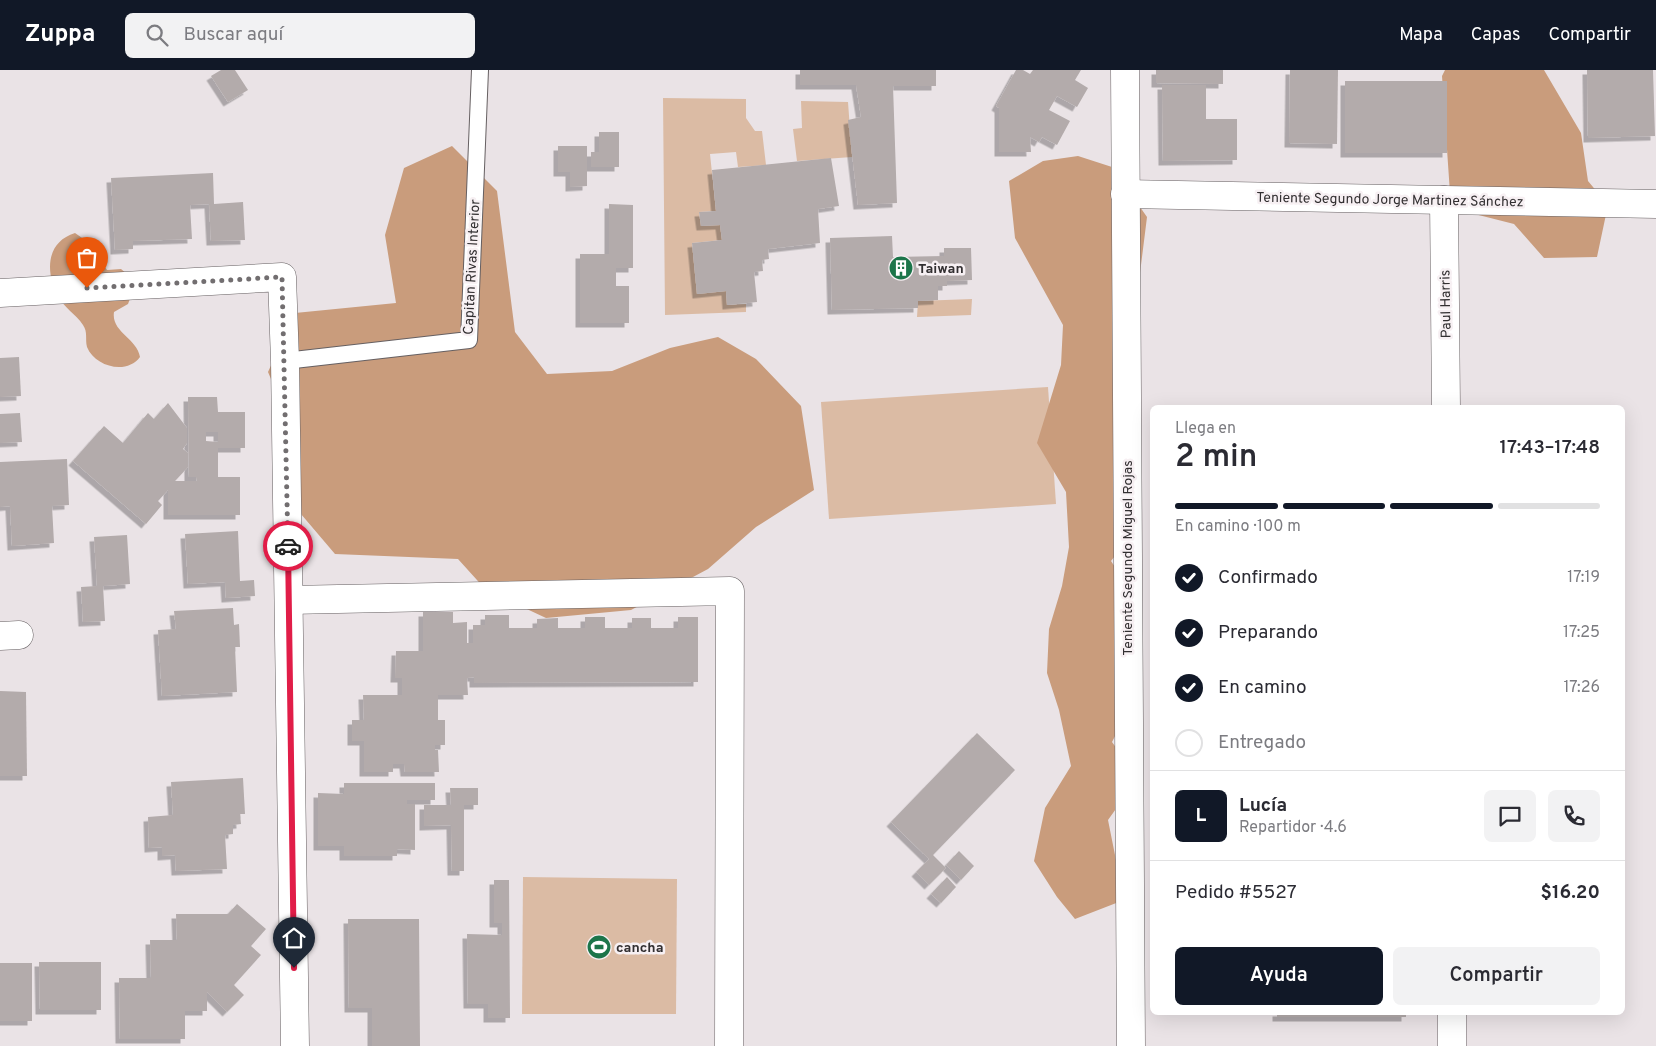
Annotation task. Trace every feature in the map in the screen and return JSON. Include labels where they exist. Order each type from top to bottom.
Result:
[{"type":"street","name":"Teniente Segundo Miguel Rojas","points":[[1125,70],[1130,1046]]},
{"type":"street","name":"Teniente Segundo Jorge Martinez Sánchez","points":[[1125,194],[1656,204]]},
{"type":"street","name":"Paul Harris","points":[[1444,200],[1446,405]]},
{"type":"street","points":[[4,292],[282,277],[290,600],[295,1046]]},
{"type":"street","points":[[290,600],[730,591],[729,1046]]},
{"type":"street","points":[[1452,1015],[1452,1046]]},
{"type":"lane","name":"Capitan Rivas Interior","points":[[285,361],[469,340],[480,70]]},
{"type":"shaded area","points":[[1445,70],[1544,70],[1581,133],[1588,181],[1608,205],[1597,257],[1544,258],[1514,224],[1451,208],[1442,76]]},
{"type":"shaded area","points":[[663,98],[746,99],[746,118],[755,131],[762,131],[766,165],[738,167],[736,152],[710,154],[716,211],[699,212],[701,226],[720,225],[722,240],[692,243],[697,294],[726,291],[727,305],[746,304],[746,312],[665,315]]},
{"type":"shaded area","points":[[801,101],[848,102],[852,157],[797,161],[793,129],[802,128]]},
{"type":"shaded area","points":[[452,146],[497,191],[515,332],[547,374],[612,371],[670,348],[718,337],[756,359],[801,406],[814,490],[756,527],[708,569],[631,610],[546,618],[486,590],[458,559],[335,554],[295,507],[286,414],[268,372],[295,313],[396,303],[385,235],[404,168]]},
{"type":"shaded area","points":[[1078,156],[1112,167],[1147,217],[1136,305],[1137,528],[1111,561],[1136,599],[1135,697],[1112,742],[1138,778],[1108,820],[1124,900],[1075,919],[1057,897],[1034,861],[1045,808],[1071,766],[1059,710],[1047,673],[1049,629],[1062,586],[1069,547],[1066,492],[1037,443],[1061,365],[1063,325],[1015,238],[1009,181],[1043,161]]},
{"type":"shaded area","points":[[75,233],[88,242],[107,270],[121,269],[127,274],[131,296],[128,304],[114,312],[114,319],[116,325],[138,350],[140,357],[134,363],[127,366],[120,367],[104,364],[91,354],[87,347],[85,328],[67,308],[54,287],[50,268],[53,251],[65,237]]},
{"type":"shaded area","points":[[972,299],[971,315],[917,317],[918,301]]},
{"type":"shaded area","points":[[1048,387],[1056,504],[829,519],[821,402]]},
{"type":"shaded area","name":"cancha","points":[[523,877],[677,879],[676,1014],[522,1014]]},
{"type":"building","points":[[221,70],[235,70],[248,90],[228,102],[211,76]]},
{"type":"building","points":[[800,70],[936,70],[936,86],[893,86],[897,203],[858,205],[848,120],[861,117],[856,85],[800,85]]},
{"type":"building","points":[[1016,70],[1023,70],[1030,74],[1033,70],[1081,70],[1075,80],[1088,88],[1077,107],[1057,96],[1049,110],[1070,121],[1057,145],[1042,137],[1039,142],[1030,137],[1031,152],[999,152],[999,108],[996,106]]},
{"type":"building","points":[[1156,70],[1223,70],[1223,84],[1156,83]]},
{"type":"building","points":[[1290,70],[1338,70],[1337,144],[1289,143]]},
{"type":"building","points":[[1587,70],[1653,70],[1655,136],[1588,138]]},
{"type":"building","points":[[1345,81],[1447,81],[1447,153],[1345,153]]},
{"type":"building","points":[[1162,85],[1206,85],[1206,119],[1237,119],[1237,160],[1163,161]]},
{"type":"building","points":[[599,132],[619,132],[619,167],[591,167],[591,152],[599,152]]},
{"type":"building","points":[[558,146],[587,146],[587,186],[570,187],[570,172],[558,172]]},
{"type":"building","points":[[831,158],[839,206],[818,209],[820,243],[768,249],[769,259],[762,260],[763,271],[754,272],[757,302],[727,305],[726,291],[697,294],[692,243],[722,240],[720,225],[701,226],[699,212],[716,211],[712,170]]},
{"type":"building","points":[[213,173],[214,204],[243,202],[245,240],[211,241],[209,204],[190,205],[192,239],[133,241],[133,249],[115,250],[111,178]]},
{"type":"building","points":[[609,204],[633,205],[633,268],[616,268],[616,286],[629,286],[629,323],[580,323],[580,254],[609,254]]},
{"type":"building","name":"Taiwan","points":[[892,236],[893,257],[944,256],[944,248],[971,248],[972,280],[947,281],[947,286],[938,286],[938,300],[918,301],[918,308],[832,310],[830,238]]},
{"type":"building","points":[[19,357],[21,396],[0,397],[0,358]]},
{"type":"building","points":[[188,397],[217,397],[218,412],[245,412],[245,448],[218,448],[218,477],[240,477],[240,515],[168,515],[168,490],[158,501],[162,505],[146,524],[73,461],[104,426],[123,443],[148,413],[154,419],[168,403],[187,428],[187,443],[183,449],[188,453],[188,467],[175,481],[197,481],[196,477],[189,477]],"holes":[[[206,432],[218,432],[218,442],[206,441]]]},
{"type":"building","points":[[20,413],[22,442],[0,443],[0,414]]},
{"type":"building","points":[[67,459],[69,505],[52,506],[54,543],[12,546],[10,506],[0,507],[0,462]]},
{"type":"building","points":[[238,531],[240,581],[254,580],[255,596],[226,598],[225,582],[188,584],[185,534]]},
{"type":"building","points":[[127,535],[130,584],[103,586],[105,621],[83,622],[81,587],[97,586],[94,537]]},
{"type":"building","points":[[233,608],[234,625],[239,624],[240,647],[235,647],[237,692],[162,696],[158,630],[176,629],[174,611]]},
{"type":"building","points":[[423,612],[453,612],[453,623],[467,622],[467,643],[473,643],[473,625],[485,625],[485,615],[509,615],[509,628],[537,628],[537,619],[558,618],[558,628],[585,628],[585,617],[605,617],[605,628],[632,628],[632,618],[651,618],[651,628],[678,628],[678,617],[698,617],[698,682],[474,683],[474,677],[467,678],[468,695],[438,695],[438,720],[445,720],[445,745],[435,745],[435,750],[438,750],[439,772],[405,772],[404,764],[393,764],[393,772],[364,772],[364,741],[352,741],[352,720],[364,720],[363,695],[402,695],[402,678],[395,678],[396,651],[423,651]]},
{"type":"building","points":[[0,691],[26,692],[27,776],[0,776]]},
{"type":"building","points":[[977,733],[1015,770],[933,855],[946,868],[929,885],[916,872],[929,859],[891,822]]},
{"type":"building","points":[[243,778],[245,814],[240,814],[241,824],[233,825],[233,834],[225,835],[227,869],[176,871],[175,855],[162,856],[162,847],[149,848],[148,817],[173,815],[171,782]]},
{"type":"building","points":[[344,783],[435,783],[435,800],[407,800],[407,804],[415,804],[415,850],[397,849],[397,856],[344,856],[344,846],[318,846],[318,793],[344,794]]},
{"type":"building","points":[[450,788],[478,788],[478,805],[464,805],[464,871],[452,871],[451,825],[424,826],[424,805],[451,805]]},
{"type":"building","points":[[959,851],[974,866],[961,880],[946,865]]},
{"type":"building","points":[[947,877],[956,887],[941,903],[931,894]]},
{"type":"building","points":[[494,880],[509,880],[510,1018],[488,1018],[488,1004],[468,1004],[467,934],[502,935],[502,923],[494,923]]},
{"type":"building","points":[[237,904],[266,929],[251,946],[261,955],[234,985],[244,995],[227,1012],[207,992],[207,1011],[185,1011],[185,1039],[120,1039],[119,978],[151,978],[150,940],[177,940],[176,914],[228,914]]},
{"type":"building","points":[[348,919],[419,919],[420,1046],[372,1046],[372,1008],[349,1008]]},
{"type":"building","points":[[39,962],[101,962],[101,1010],[40,1010]]},
{"type":"building","points":[[0,963],[32,963],[32,1021],[0,1021]]},
{"type":"building","points":[[1277,1015],[1406,1015],[1406,1017],[1277,1017]]},
{"type":"way so far","points":[[87,288],[282,277],[288,546]]},
{"type":"place","name":"Taiwan","points":[[901,268]]},
{"type":"place","name":"cancha","points":[[599,947]]},
{"type":"route","points":[[288,546],[294,968]]}]
